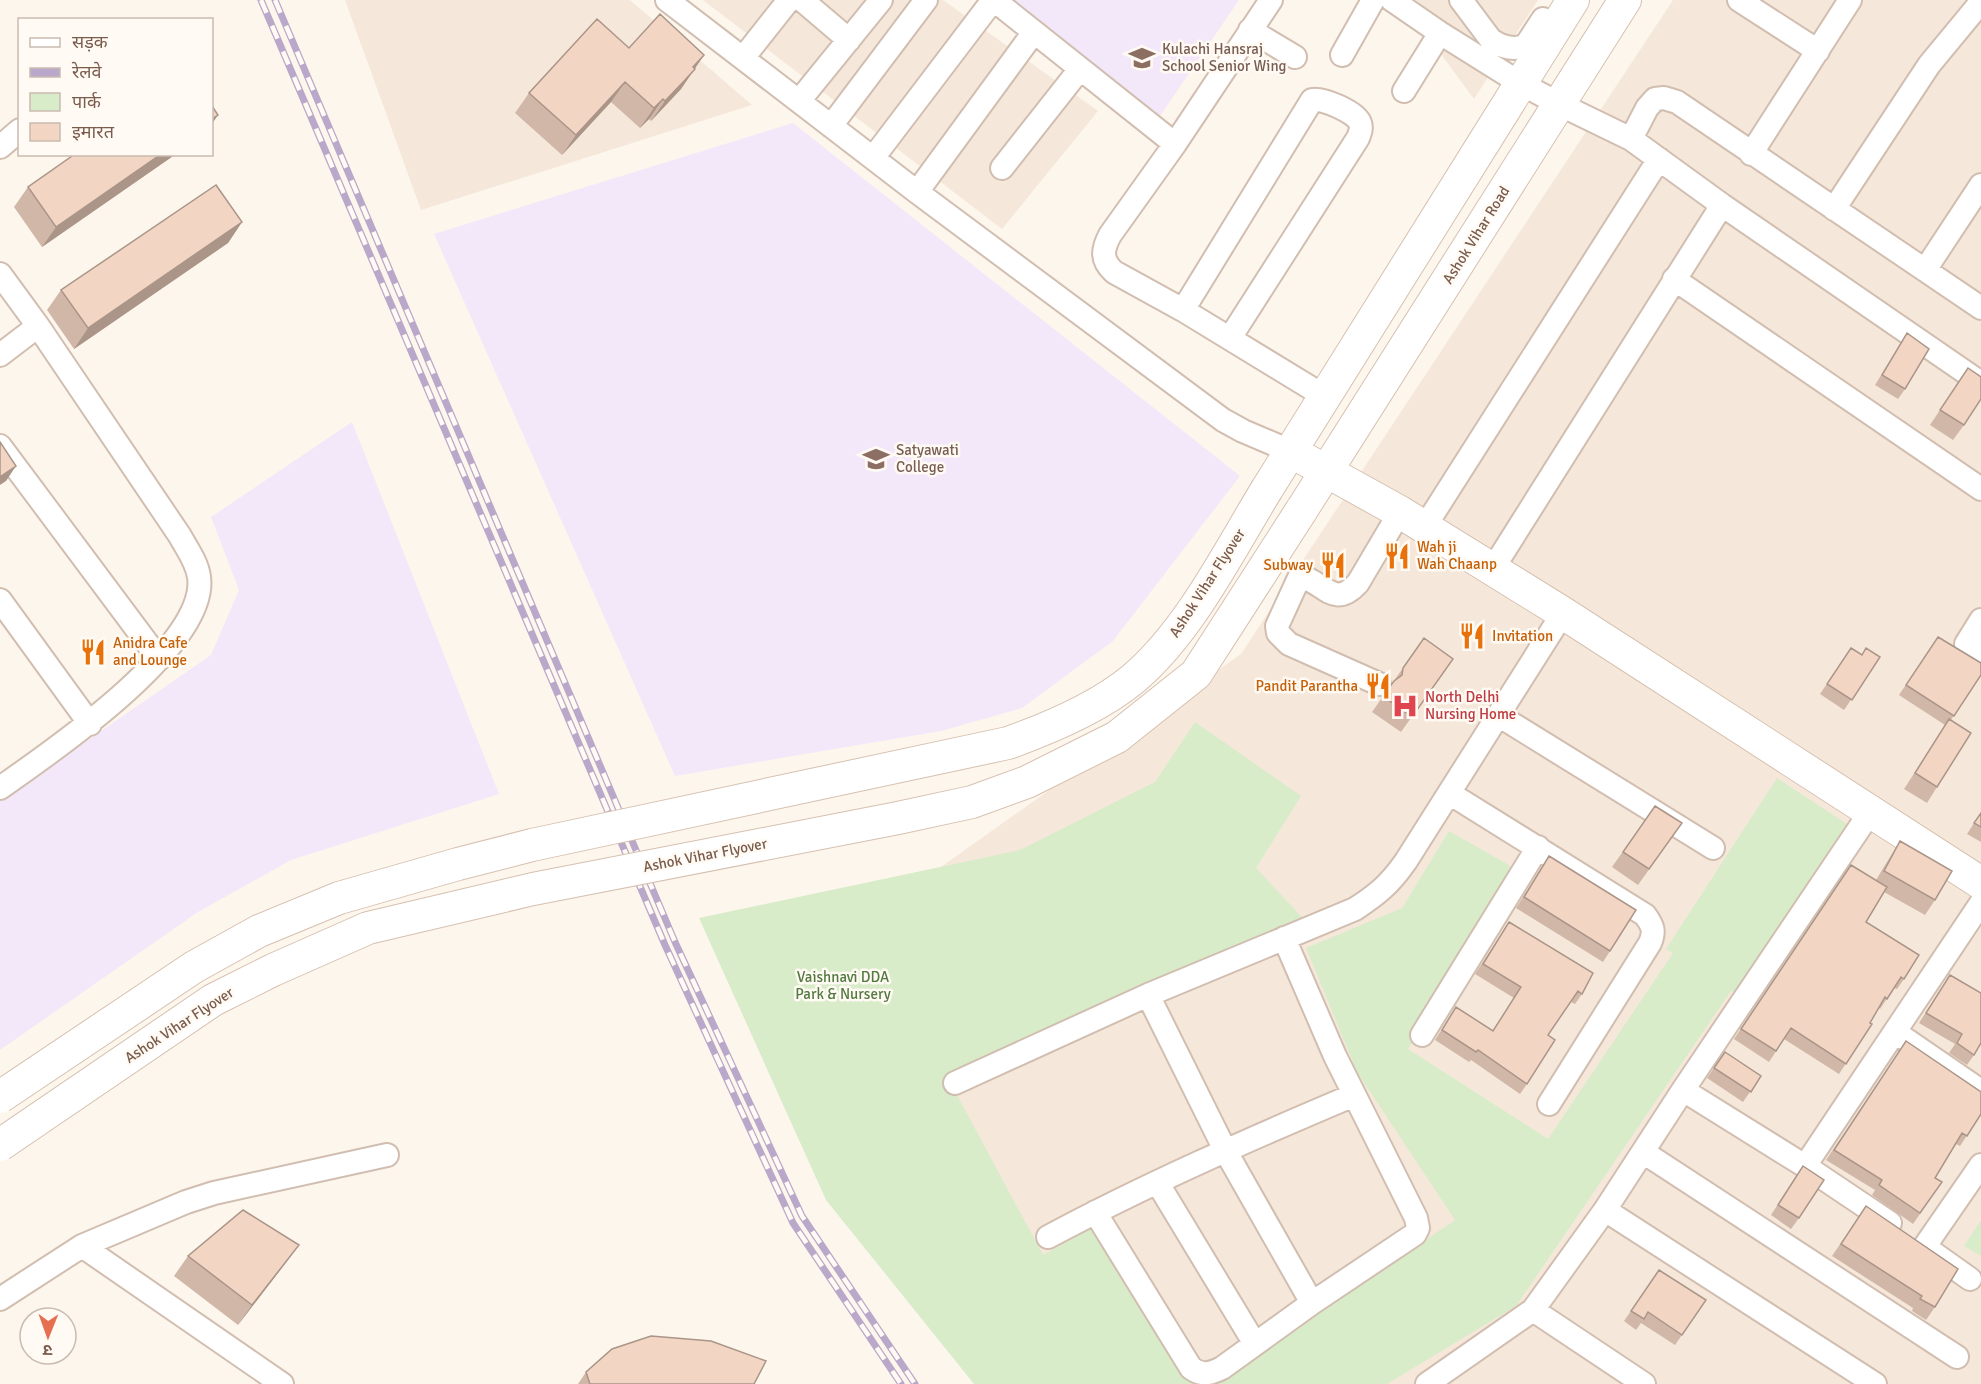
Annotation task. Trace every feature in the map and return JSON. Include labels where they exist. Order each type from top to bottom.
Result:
[{"type":"main road","points":[[1573,0],[1290,451],[1412,520],[1563,613],[1981,883]]},
{"type":"main road","name":"Ashok Vihar Road","points":[[1327,470],[1625,0]]},
{"type":"main road","name":"Ashok Vihar Flyover","points":[[0,1097],[194,967],[259,931],[339,898],[532,845],[1008,743],[1065,719],[1132,679],[1173,638],[1191,614],[1290,451]]},
{"type":"main road","name":"Ashok Vihar Flyover","points":[[0,1145],[213,999],[368,928],[533,889],[972,802],[1028,782],[1117,737],[1196,674],[1327,470]]},
{"type":"street","points":[[667,0],[693,8],[743,58],[917,192],[1223,420],[1290,451]]},
{"type":"street","points":[[743,58],[789,0]]},
{"type":"street","points":[[802,0],[849,40]]},
{"type":"street","points":[[799,101],[881,0]]},
{"type":"street","points":[[831,126],[927,0]]},
{"type":"street","points":[[873,158],[993,0],[1175,144]]},
{"type":"street","points":[[1271,0],[1175,144],[1110,235],[1104,246],[1103,256],[1107,265],[1114,272],[1183,309],[1324,396]]},
{"type":"street","points":[[1342,55],[1373,0]]},
{"type":"street","points":[[1392,0],[1520,83],[1631,139],[1722,205],[1981,383]]},
{"type":"street","points":[[1461,0],[1491,40],[1513,49],[1526,45],[1555,0]]},
{"type":"street","points":[[1739,0],[1818,51]]},
{"type":"street","points":[[1751,154],[1850,0]]},
{"type":"street","points":[[1834,209],[1970,4]]},
{"type":"street","points":[[1250,30],[1295,57]]},
{"type":"street","points":[[917,192],[1034,32]]},
{"type":"street","points":[[1404,91],[1440,33]]},
{"type":"street","points":[[1002,168],[1080,69]]},
{"type":"street","points":[[1631,139],[1647,108],[1655,99],[1664,98],[1677,102],[1981,308]]},
{"type":"street","points":[[1183,309],[1312,100],[1327,101],[1356,117],[1361,131],[1358,138],[1230,338]]},
{"type":"street","points":[[0,147],[18,132]]},
{"type":"street","points":[[1379,684],[1288,644],[1278,633],[1277,626],[1298,580],[1308,579],[1330,594],[1340,595],[1350,592],[1358,583],[1412,520],[1659,159]]},
{"type":"street","points":[[1925,270],[1981,185]]},
{"type":"street","points":[[1492,570],[1722,205]]},
{"type":"street","points":[[0,274],[38,326],[180,536],[195,561],[200,578],[190,618],[159,659],[90,723],[0,788]]},
{"type":"street","points":[[1674,279],[1981,489]]},
{"type":"street","points":[[0,355],[38,326]]},
{"type":"street","points":[[0,446],[159,659]]},
{"type":"street","points":[[0,600],[90,723]]},
{"type":"street","points":[[955,1083],[1148,995],[1355,909],[1392,881],[1563,613]]},
{"type":"street","points":[[1981,620],[1966,644],[1981,654]]},
{"type":"street","points":[[1498,715],[1713,848]]},
{"type":"street","points":[[1449,793],[1645,915],[1652,924],[1654,932],[1650,943],[1549,1104]]},
{"type":"street","points":[[1427,1384],[1533,1310],[1605,1210],[1683,1090],[1871,812]]},
{"type":"street","points":[[1422,1035],[1538,847]]},
{"type":"street","points":[[1805,1166],[1981,903]]},
{"type":"street","points":[[1095,1212],[1191,1368],[1197,1373],[1205,1374],[1213,1372],[1255,1344],[1415,1234],[1418,1228],[1416,1218],[1335,1056],[1284,938]]},
{"type":"street","points":[[1148,995],[1225,1150],[1312,1303]]},
{"type":"street","points":[[1895,1032],[1981,1091]]},
{"type":"street","points":[[1683,1090],[1805,1166],[1925,1246],[1970,1279]]},
{"type":"street","points":[[1048,1237],[1225,1150],[1354,1095]]},
{"type":"street","points":[[1643,1152],[1957,1357]]},
{"type":"street","points":[[0,1299],[82,1246],[186,1202],[214,1193],[387,1155]]},
{"type":"street","points":[[1925,1246],[1981,1165]]},
{"type":"street","points":[[1157,1182],[1255,1344]]},
{"type":"street","points":[[1605,1210],[1875,1384]]},
{"type":"street","points":[[82,1246],[282,1384]]},
{"type":"street","points":[[1533,1310],[1638,1382]]},
{"type":"shaded area","points":[[345,0],[630,0],[752,105],[421,210]]},
{"type":"shaded area","points":[[703,0],[943,0],[1098,111],[1002,229]]},
{"type":"shaded area","name":"Kulachi Hansraj School Senior Wing","points":[[1010,0],[1239,0],[1160,116]]},
{"type":"shaded area","points":[[1401,0],[1538,0],[1474,99]]},
{"type":"shaded area","points":[[1673,0],[1981,0],[1981,1384],[1163,1384],[1085,1330],[789,975],[1241,654]]},
{"type":"shaded area","name":"Satyawati College","points":[[793,123],[1240,476],[1113,641],[1022,708],[941,731],[675,776],[434,234]]},
{"type":"shaded area","points":[[352,422],[499,794],[291,860],[198,912],[0,1050],[0,801],[211,655],[239,590],[211,517]]},
{"type":"green space","name":"Vaishnavi DDA Park & Nursery","points":[[1195,722],[1301,796],[1256,868],[1318,934],[956,1093],[1043,1255],[1094,1227],[1193,1384],[974,1384],[826,1200],[699,918],[1020,850],[1155,782]]},
{"type":"green space","points":[[1777,778],[1850,826],[1740,996],[1731,991],[1516,1306],[1387,1384],[1215,1384],[1455,1220],[1357,1072],[1306,948],[1402,908],[1449,831],[1514,868],[1408,1049],[1548,1139],[1673,953],[1666,949]]},
{"type":"green space","points":[[1981,1220],[1981,1256],[1964,1246]]},
{"type":"building","points":[[660,14],[704,55],[685,80],[665,101],[663,99],[654,108],[625,82],[576,135],[529,93],[597,19],[629,48]]},
{"type":"building","points":[[213,108],[218,115],[213,118]]},
{"type":"building","points":[[72,156],[158,156],[56,227],[28,187]]},
{"type":"building","points":[[216,185],[242,222],[88,328],[61,290]]},
{"type":"building","points":[[1907,333],[1929,349],[1905,389],[1882,375]]},
{"type":"building","points":[[1968,368],[1981,377],[1981,399],[1964,425],[1940,410]]},
{"type":"building","points":[[0,442],[16,466],[0,477]]},
{"type":"building","points":[[1938,637],[1981,663],[1981,675],[1954,716],[1906,685]]},
{"type":"building","points":[[1424,638],[1453,659],[1412,717],[1383,696],[1394,681],[1402,675],[1403,668]]},
{"type":"building","points":[[1851,648],[1862,655],[1866,648],[1880,657],[1852,700],[1827,684]]},
{"type":"building","points":[[1949,719],[1971,733],[1937,787],[1915,773]]},
{"type":"building","points":[[1655,806],[1682,823],[1649,869],[1623,852]]},
{"type":"building","points":[[1981,813],[1981,827],[1974,823]]},
{"type":"building","points":[[1900,841],[1952,871],[1935,900],[1884,871]]},
{"type":"building","points":[[1549,856],[1636,910],[1610,951],[1524,897]]},
{"type":"building","points":[[1851,865],[1887,887],[1866,922],[1919,955],[1904,979],[1901,977],[1887,999],[1885,997],[1870,1023],[1872,1024],[1846,1064],[1791,1028],[1776,1051],[1741,1029]]},
{"type":"building","points":[[1509,922],[1593,973],[1582,994],[1578,991],[1548,1035],[1555,1040],[1527,1084],[1478,1050],[1476,1052],[1442,1030],[1456,1007],[1493,1031],[1521,987],[1483,964]]},
{"type":"building","points":[[1950,975],[1981,993],[1981,1043],[1974,1055],[1957,1043],[1962,1034],[1926,1013]]},
{"type":"building","points":[[1906,1041],[1981,1092],[1981,1114],[1967,1136],[1962,1133],[1935,1178],[1942,1182],[1920,1213],[1879,1185],[1882,1180],[1834,1150]]},
{"type":"building","points":[[1725,1052],[1761,1076],[1751,1092],[1714,1068]]},
{"type":"building","points":[[1803,1166],[1824,1180],[1799,1218],[1778,1205]]},
{"type":"building","points":[[1866,1206],[1958,1269],[1935,1307],[1920,1299],[1922,1296],[1841,1244]]},
{"type":"building","points":[[243,1210],[299,1245],[252,1305],[188,1256]]},
{"type":"building","points":[[1659,1270],[1706,1300],[1682,1335],[1648,1312],[1644,1319],[1631,1311]]},
{"type":"building","points":[[651,1336],[711,1341],[766,1361],[754,1384],[590,1384],[586,1372],[612,1349]]},
{"type":"railway","points":[[261,0],[665,945],[793,1223],[901,1384]]},
{"type":"railway","points":[[275,0],[675,942],[802,1216],[915,1384]]},
{"type":"place","name":"Kulachi Hansraj School Senior Wing","points":[[1142,58]]},
{"type":"place","name":"Satyawati College","points":[[876,459]]},
{"type":"place","name":"Wah ji Wah Chaanp","points":[[1397,556]]},
{"type":"place","name":"Subway","points":[[1333,565]]},
{"type":"place","name":"Invitation","points":[[1472,636]]},
{"type":"place","name":"Anidra Cafe and Lounge","points":[[93,652]]},
{"type":"place","name":"Pandit Parantha","points":[[1378,686]]},
{"type":"place","name":"North Delhi Nursing Home","points":[[1405,706]]}]
